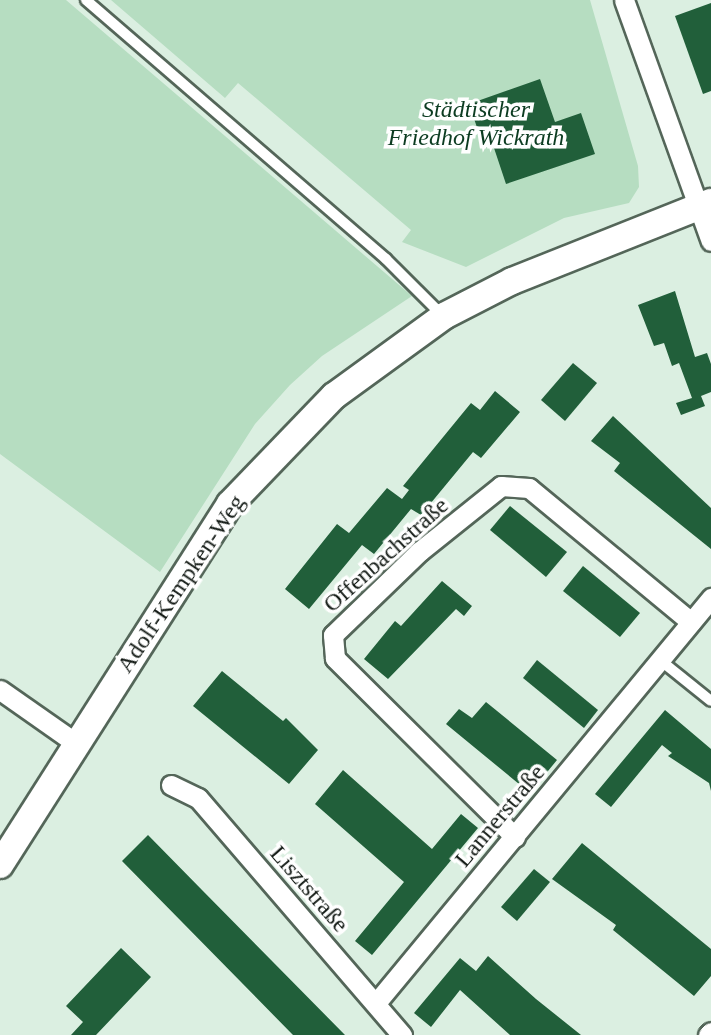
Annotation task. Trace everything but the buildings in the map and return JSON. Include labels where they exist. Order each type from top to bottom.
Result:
[{"type":"main road","name":"Adolf-Kempken-Weg","points":[[0,865],[230,504],[334,396],[444,316],[512,281],[705,204]]},
{"type":"street","points":[[624,0],[705,204],[711,241]]},
{"type":"street","name":"Offenbachstraße","points":[[515,837],[335,658],[333,635],[420,551],[501,486],[530,488],[691,622]]},
{"type":"street","name":"Lannerstraße","points":[[376,1003],[711,598]]},
{"type":"street","points":[[0,690],[77,744]]},
{"type":"street","name":"Lisztstraße","points":[[171,785],[198,798],[402,1035]]},
{"type":"lane","points":[[86,0],[386,259],[444,316]]},
{"type":"lane","points":[[660,660],[711,701]]},
{"type":"green space","points":[[0,0],[66,0],[412,296],[322,356],[290,385],[255,424],[160,572],[0,454]]},
{"type":"green space","name":"Städtischer Friedhof Wickrath","points":[[111,0],[590,0],[638,166],[639,187],[629,203],[564,218],[466,267],[402,242],[411,230],[238,83],[225,98]]}]
